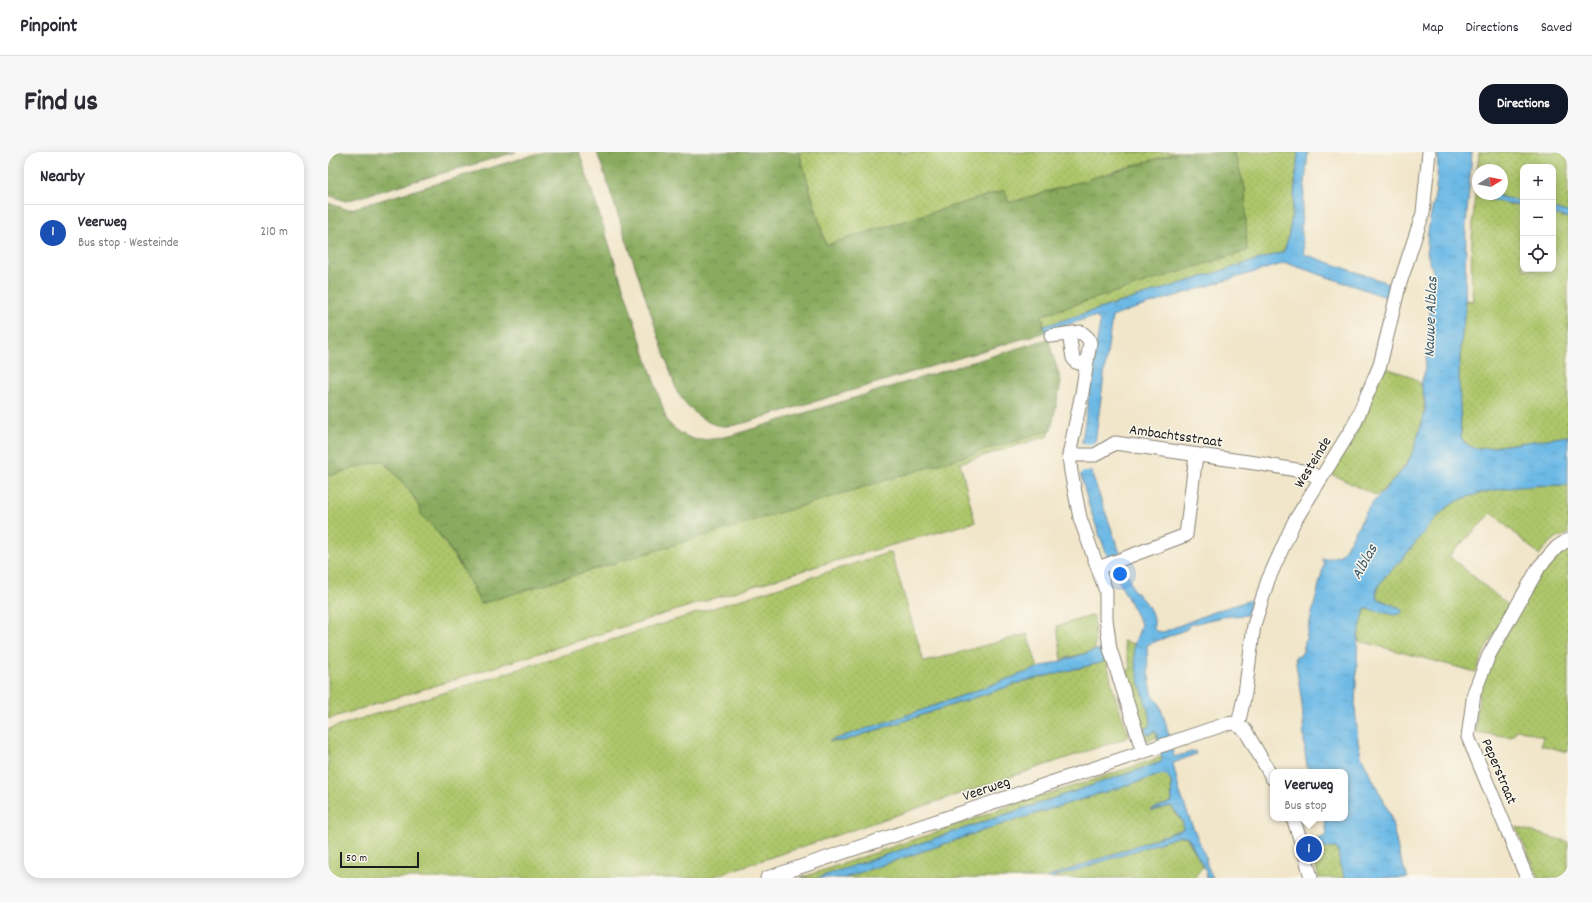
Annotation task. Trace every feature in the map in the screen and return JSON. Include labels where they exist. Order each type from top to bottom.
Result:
[{"type":"street","name":"Westeinde","points":[[1238,725],[1245,693],[1254,625],[1268,580],[1294,522],[1354,425],[1380,365],[1399,286],[1423,213],[1429,152]]},
{"type":"street","points":[[1051,336],[1081,332],[1088,338],[1090,343],[1071,472],[1080,518],[1102,566],[1106,591],[1106,618],[1110,649],[1149,750]]},
{"type":"street","points":[[1069,334],[1073,358],[1076,362],[1086,365]]},
{"type":"street","name":"Ambachtsstraat","points":[[1074,456],[1095,455],[1115,443],[1308,472],[1321,479]]},
{"type":"street","points":[[1102,566],[1186,535],[1196,455]]},
{"type":"street","name":"Peperstraat","points":[[1527,878],[1468,737],[1474,693],[1489,655],[1539,567],[1557,546],[1568,540]]},
{"type":"street","name":"Veerweg","points":[[767,878],[1226,724],[1238,725]]},
{"type":"street","points":[[1238,725],[1245,730],[1270,774]]},
{"type":"street","points":[[1294,821],[1304,850],[1311,878]]},
{"type":"green space","points":[[328,152],[516,152],[346,201],[328,195]]},
{"type":"green space","points":[[543,152],[579,152],[667,421],[677,431],[686,436],[700,440],[729,436],[1048,339],[1061,382],[1051,430],[480,604],[463,570],[447,544],[430,523],[422,516],[416,501],[383,460],[328,476],[328,203],[345,209],[351,209]]},
{"type":"green space","points":[[597,152],[799,152],[826,245],[1005,190],[1009,203],[1179,152],[1234,152],[1245,188],[1247,251],[1042,315],[1045,332],[744,423],[730,426],[720,426],[712,424],[698,416],[677,392]]},
{"type":"green space","points":[[799,152],[1179,152],[1009,203],[1005,190],[826,245]]},
{"type":"green space","points":[[1234,152],[1298,152],[1289,233],[1283,252],[1044,326],[1042,315],[1130,287],[1245,188]]},
{"type":"green space","points":[[1479,152],[1568,152],[1568,212],[1556,210],[1556,164],[1520,164],[1520,201],[1508,198],[1508,164],[1478,164]]},
{"type":"green space","points":[[1475,200],[1493,200],[1520,206],[1520,272],[1556,272],[1556,215],[1568,218],[1568,436],[1479,449],[1468,445],[1461,437],[1459,390],[1460,355],[1465,300],[1473,301],[1471,264]]},
{"type":"green space","points":[[1383,367],[1410,376],[1421,384],[1424,415],[1416,445],[1406,464],[1393,481],[1377,496],[1331,474],[1357,430]]},
{"type":"green space","points":[[1051,430],[1048,436],[960,463],[975,522],[824,564],[328,719],[328,476],[382,460],[411,493],[422,516],[431,522],[464,572],[480,603]]},
{"type":"green space","points":[[1527,485],[1568,485],[1568,534],[1551,542],[1539,555],[1492,513],[1449,556],[1509,606],[1484,652],[1476,672],[1359,641],[1359,629],[1365,609],[1402,609],[1378,599],[1376,595],[1377,589],[1382,579],[1402,559],[1433,520],[1444,509],[1462,498],[1484,492]]},
{"type":"green space","points":[[1568,548],[1568,752],[1541,745],[1543,737],[1518,729],[1511,737],[1475,732],[1480,689],[1491,661],[1542,570],[1562,550]]},
{"type":"green space","points":[[891,552],[924,662],[1027,634],[1038,668],[831,741],[843,741],[1025,681],[1104,662],[1100,649],[1104,648],[1113,690],[1129,737],[709,878],[328,878],[328,729]]},
{"type":"green space","points":[[1094,615],[1095,651],[1062,659],[1057,626]]},
{"type":"green space","points":[[1123,641],[1134,644],[1137,673],[1151,721],[1149,726],[1145,728],[1155,731],[1157,737],[1147,740],[1142,733],[1123,672],[1131,669]]},
{"type":"green space","points":[[1161,757],[1161,762],[817,878],[800,878],[946,829],[1012,805]]},
{"type":"green space","points":[[1167,774],[1171,782],[1172,802],[1151,810],[1171,806],[1183,823],[1183,829],[1046,878],[844,878],[1009,822]]},
{"type":"green space","points":[[1516,827],[1568,842],[1568,878],[1539,878]]},
{"type":"green space","points":[[1180,836],[1186,836],[1203,866],[1194,878],[1051,878]]},
{"type":"green space","points":[[1332,847],[1339,852],[1341,868],[1345,878],[1319,878],[1312,853],[1321,848]]},
{"type":"water","points":[[1298,152],[1308,152],[1301,225],[1304,254],[1396,286],[1392,299],[1286,263],[1130,310],[1112,317],[1091,472],[1133,589],[1148,606],[1154,619],[1154,629],[1156,631],[1163,632],[1216,611],[1251,600],[1247,615],[1221,617],[1189,625],[1187,629],[1147,645],[1148,672],[1153,697],[1159,703],[1174,757],[1195,751],[1196,754],[1173,763],[1179,790],[1213,878],[1206,878],[1206,872],[1187,836],[1180,836],[1074,871],[1051,878],[1046,878],[1183,829],[1183,823],[1171,806],[1150,810],[1172,802],[1171,781],[1167,775],[1163,774],[1009,822],[844,878],[817,878],[1161,762],[1162,759],[1157,734],[1155,731],[1148,735],[1144,729],[1149,726],[1151,721],[1138,678],[1134,651],[1141,624],[1111,566],[1089,506],[1080,473],[1082,441],[1100,322],[1098,318],[1091,317],[1045,332],[1044,326],[1283,252],[1289,233]]},
{"type":"water","name":"Alblas","points":[[1438,152],[1472,152],[1466,226],[1465,310],[1459,374],[1461,437],[1468,445],[1479,449],[1568,436],[1568,485],[1503,489],[1469,496],[1455,502],[1433,521],[1404,557],[1387,574],[1377,589],[1376,595],[1378,599],[1402,609],[1402,612],[1394,615],[1365,609],[1358,636],[1355,707],[1358,741],[1361,756],[1390,814],[1400,858],[1408,878],[1345,878],[1336,848],[1321,848],[1312,853],[1309,842],[1326,836],[1325,821],[1348,821],[1348,769],[1308,769],[1302,704],[1295,657],[1300,656],[1303,651],[1324,564],[1322,559],[1341,555],[1369,507],[1407,464],[1414,449],[1425,412],[1425,401],[1421,384],[1427,352],[1433,273],[1428,255],[1427,243],[1438,170]]},
{"type":"water","points":[[1508,198],[1520,201],[1520,206],[1492,200],[1508,200]]},
{"type":"water","points":[[1556,210],[1568,212],[1568,218],[1556,215]]},
{"type":"water","points":[[1100,649],[1104,662],[1025,681],[843,741],[829,741],[931,707],[1038,668]]},
{"type":"pier","points":[[1096,442],[1093,470],[1083,472],[1078,476],[1080,443],[1090,444]]},
{"type":"place","name":"Veerweg","points":[[1309,849]]},
{"type":"water label","name":"Nauwe Alblas","points":[[1429,317]]}]
